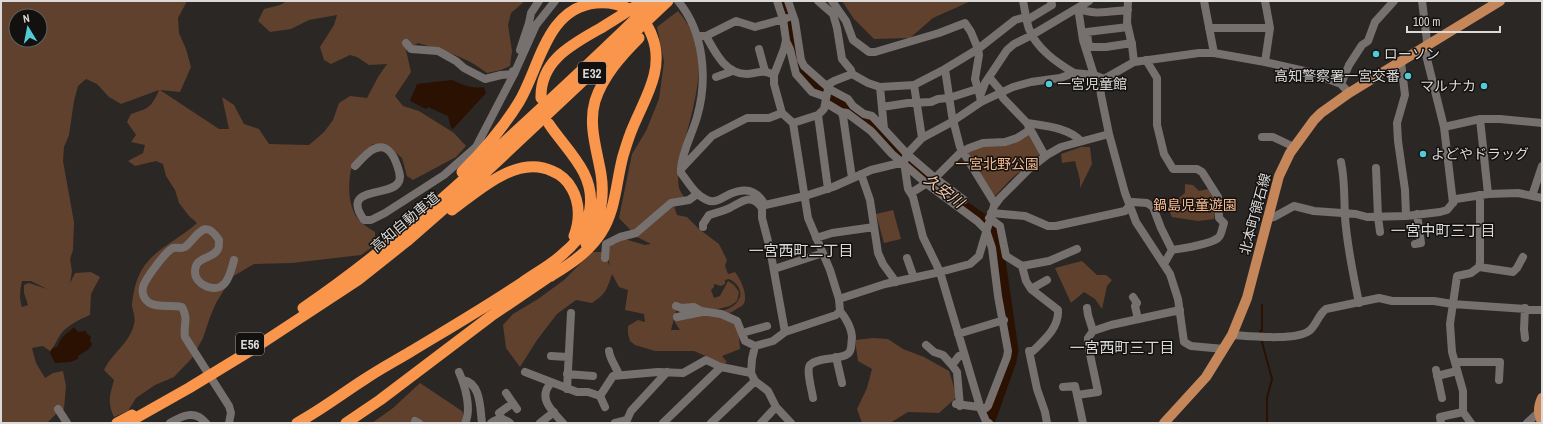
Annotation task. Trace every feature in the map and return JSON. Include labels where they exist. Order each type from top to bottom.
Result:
[{"type":"highway","points":[[346,423],[380,400],[548,271],[581,234],[587,221],[590,202],[588,182],[582,169],[545,111],[543,79],[554,59],[568,47],[643,1]]},
{"type":"highway","name":"高知自動車道","points":[[635,31],[654,1]]},
{"type":"highway","name":"高知自動車道","points":[[128,421],[256,340],[332,288],[400,234],[545,111],[668,1]]},
{"type":"highway","points":[[297,423],[313,414],[366,378],[578,253],[586,244],[597,223],[600,211],[602,186],[593,125],[595,102],[599,91],[635,31],[673,1]]},
{"type":"highway","points":[[400,234],[466,168],[504,125],[520,101],[547,42],[559,22],[574,10],[586,5],[600,3],[618,5],[637,15],[644,22],[651,33],[656,49],[657,60],[654,80],[627,142],[619,170],[612,209],[604,227],[592,245],[582,254],[548,271]]},
{"type":"highway","name":"高知自動車道","points":[[117,423],[128,421],[189,388],[253,349],[358,280],[447,206],[545,111]]},
{"type":"highway","points":[[358,280],[496,179],[514,170],[529,166],[549,169],[560,175],[572,189],[578,208],[578,222],[571,241],[548,271]]},
{"type":"highway","points":[[303,423],[313,414]]},
{"type":"main road","name":"北本町領石線","points":[[1164,423],[1206,377],[1232,335],[1247,298],[1279,176],[1290,153],[1318,116],[1349,94],[1500,1]]},
{"type":"main road","points":[[1540,416],[1539,406],[1542,398]]},
{"type":"street","points":[[514,74],[513,70],[531,13],[539,1]]},
{"type":"street","points":[[355,166],[375,147],[380,147],[387,149],[396,163],[400,175],[398,184],[393,188],[367,194],[360,199],[357,206],[364,220],[371,220],[385,213],[444,174],[476,147],[514,74],[536,25],[555,1]]},
{"type":"street","points":[[678,1],[719,60],[731,69],[746,74],[764,71],[774,75]]},
{"type":"street","points":[[777,1],[783,19],[786,40],[790,49],[796,74],[812,92],[827,94],[831,90],[848,99],[853,106],[864,114],[872,116],[907,154],[964,200]]},
{"type":"street","points":[[788,1],[795,21],[801,60],[843,116],[852,178]]},
{"type":"street","points":[[818,1],[833,14],[842,59],[851,70],[852,74],[880,88],[914,85],[945,69],[978,49],[1015,20],[1027,19],[1052,5],[1051,1]]},
{"type":"street","points":[[832,1],[846,21],[853,40],[869,52],[875,52],[939,33],[965,23],[971,32],[978,49],[979,55],[975,79],[979,96]]},
{"type":"street","points":[[1023,1],[1032,35],[1045,53],[1074,73]]},
{"type":"street","points":[[1089,1],[1082,12],[1083,40],[1094,75]]},
{"type":"street","points":[[1204,1],[1214,53]]},
{"type":"street","points":[[1264,1],[1270,28],[1265,62]]},
{"type":"street","points":[[1422,1],[1427,46],[1426,55],[1444,127],[1453,203]]},
{"type":"street","points":[[1342,84],[1349,65],[1362,45],[1368,41],[1376,22],[1390,3]]},
{"type":"street","points":[[986,422],[964,355],[940,272],[923,237],[911,193],[908,189],[904,162],[907,154],[922,138],[953,120],[979,96],[989,77],[1007,50],[1014,44],[1082,12],[1099,13],[1128,5],[1128,27],[1132,43],[1134,62]]},
{"type":"street","points":[[1082,12],[1090,47],[1106,47],[1132,43]]},
{"type":"street","points":[[702,36],[736,21],[755,27],[793,16]]},
{"type":"street","points":[[1087,32],[1128,27]]},
{"type":"street","points":[[1209,28],[1270,28]]},
{"type":"street","points":[[702,36],[701,94],[697,116],[682,158],[681,173],[697,194],[712,202],[720,200],[731,193],[750,191],[755,192],[760,196],[763,207],[763,225],[774,269],[785,332]]},
{"type":"street","points":[[786,40],[784,50],[774,75],[775,92],[782,113],[793,123],[808,218],[839,299],[840,311],[852,331],[850,352],[846,355],[816,361],[810,365],[808,371],[813,398]]},
{"type":"street","points":[[406,43],[411,49],[438,51],[456,61],[464,68],[485,79],[501,75],[514,74]]},
{"type":"street","points":[[759,49],[764,71]]},
{"type":"street","points":[[1224,349],[1186,344],[1182,338],[1180,310],[1170,274],[1140,228],[1129,205],[1109,134],[1100,87],[1104,79],[1134,62],[1199,53],[1214,53],[1309,72],[1342,84],[1349,94]]},
{"type":"street","points":[[1146,60],[1157,78],[1157,125],[1164,154],[1172,169],[1197,169],[1202,172],[1218,196],[1219,218],[1224,224],[1217,239],[1198,245],[1172,250],[1164,264]]},
{"type":"street","points":[[1401,62],[1405,95],[1397,123],[1405,190],[1406,216]]},
{"type":"street","points":[[716,77],[730,72],[731,69]]},
{"type":"street","points":[[945,69],[953,120],[960,148],[995,204]]},
{"type":"street","points":[[882,107],[916,102],[931,102],[938,99],[1001,93],[1022,84],[1060,78],[1074,73],[1094,75],[1104,79]]},
{"type":"street","points":[[793,123],[818,116],[824,109],[827,94],[832,82],[852,74]]},
{"type":"street","points":[[989,77],[1000,90],[1003,98],[1028,125],[1046,156]]},
{"type":"street","points":[[914,85],[922,138]]},
{"type":"street","points":[[880,88],[884,128]]},
{"type":"street","points":[[841,112],[847,113],[871,131],[892,154],[904,162],[927,184],[977,221],[986,230],[992,248],[998,296],[1008,345],[1008,357],[986,408],[958,405],[957,372],[943,353],[934,352],[926,344]]},
{"type":"street","points":[[681,169],[712,136],[747,118],[769,118],[782,113]]},
{"type":"street","points":[[818,116],[828,188]]},
{"type":"street","points":[[1444,127],[1480,119],[1500,119],[1542,123]]},
{"type":"street","points":[[1480,119],[1488,194]]},
{"type":"street","points":[[1028,125],[1061,129],[1075,136],[1080,141]]},
{"type":"street","points":[[911,193],[935,178],[963,151],[983,143],[1005,142],[1017,138],[1028,131],[1028,125]]},
{"type":"street","points":[[839,299],[970,264],[979,256],[990,216],[995,204],[1029,169],[1061,147],[1109,134]]},
{"type":"street","points":[[1262,137],[1273,137],[1294,147]]},
{"type":"street","points":[[763,207],[805,196],[871,170],[904,162]]},
{"type":"street","points":[[1341,162],[1351,264],[1359,303]]},
{"type":"street","points":[[1532,196],[1542,166]]},
{"type":"street","points":[[1376,168],[1380,232]]},
{"type":"street","points":[[861,174],[870,200],[880,258],[901,283]]},
{"type":"street","points":[[1267,219],[1274,217],[1294,206],[1314,211],[1378,217],[1406,216],[1447,210],[1456,199],[1479,195],[1518,193],[1542,198]]},
{"type":"street","points":[[605,258],[606,244],[620,237],[636,232],[671,203],[689,200],[697,194]]},
{"type":"street","points":[[1471,423],[1463,412],[1463,391],[1452,352],[1450,324],[1457,276],[1471,273],[1479,266],[1479,195]]},
{"type":"street","points":[[703,228],[703,224],[709,215],[727,210],[745,200],[756,201],[763,207]]},
{"type":"street","points":[[990,216],[1025,216],[1048,226],[1056,226],[1125,211],[1133,202],[1147,203],[1154,207],[1161,228],[1172,250]]},
{"type":"street","points":[[1415,244],[1420,243],[1417,214]]},
{"type":"street","points":[[990,216],[1000,226],[1006,256],[1022,266],[1048,261],[1077,250]]},
{"type":"street","points":[[816,238],[832,233],[874,227]]},
{"type":"street","points":[[229,423],[231,413],[229,406],[185,337],[184,332],[187,316],[182,307],[176,305],[151,304],[146,301],[142,293],[143,286],[148,277],[168,252],[173,248],[182,248],[198,232],[205,229],[213,232],[219,240],[218,250],[216,252],[198,261],[194,272],[196,279],[200,284],[211,288],[218,288],[224,284],[234,260]]},
{"type":"street","points":[[774,269],[823,254]]},
{"type":"street","points":[[1479,266],[1513,272],[1517,268],[1522,257]]},
{"type":"street","points":[[907,258],[914,278]]},
{"type":"street","points":[[1022,266],[1026,282],[1031,289],[1058,310],[1058,316],[1052,332],[1033,351],[1029,351],[1037,389],[1047,423]]},
{"type":"street","points":[[1031,289],[1047,280]]},
{"type":"street","points":[[1133,297],[1137,302],[1136,306],[1138,319]]},
{"type":"street","points":[[1232,335],[1298,336],[1309,331],[1320,314],[1326,310],[1379,298],[1392,301],[1434,301],[1452,304],[1542,310]]},
{"type":"street","points":[[676,306],[681,308],[694,307],[702,311],[721,314],[737,321],[745,341],[755,346],[773,340],[785,332],[836,316],[840,311]]},
{"type":"street","points":[[1087,308],[1093,331]]},
{"type":"street","points":[[1525,308],[1525,338]]},
{"type":"street","points":[[1077,395],[1098,392],[1088,345],[1088,338],[1093,331],[1111,325],[1180,310]]},
{"type":"street","points":[[677,317],[702,311]]},
{"type":"street","points":[[567,389],[571,313]]},
{"type":"street","points":[[958,334],[1004,320]]},
{"type":"street","points":[[742,333],[767,326]]},
{"type":"street","points":[[711,423],[753,377],[752,359],[755,346]]},
{"type":"street","points":[[609,350],[612,362],[616,365],[619,375]]},
{"type":"street","points":[[952,366],[959,356],[964,355]]},
{"type":"street","points":[[551,356],[568,357]]},
{"type":"street","points":[[836,357],[842,383]]},
{"type":"street","points":[[600,396],[613,376],[687,372],[706,360],[721,367],[753,377],[768,391],[776,407],[791,423]]},
{"type":"street","points":[[1455,362],[1500,362],[1499,380]]},
{"type":"street","points":[[663,423],[721,367]]},
{"type":"street","points":[[1442,398],[1436,373],[1457,371]]},
{"type":"street","points":[[525,372],[567,389],[577,392],[588,392],[600,396],[605,407]]},
{"type":"street","points":[[615,423],[627,420],[631,411],[667,372]]},
{"type":"street","points":[[567,374],[593,376]]},
{"type":"street","points":[[466,423],[467,405],[461,376],[476,390],[482,423]]},
{"type":"street","points":[[551,383],[545,390],[546,402],[563,423]]},
{"type":"street","points":[[1063,387],[1075,386],[1083,423]]},
{"type":"street","points":[[501,421],[499,413],[515,406],[506,393]]},
{"type":"street","points":[[761,423],[776,407]]},
{"type":"street","points":[[58,409],[67,423]]},
{"type":"street","points":[[540,423],[554,412]]},
{"type":"street","points":[[1441,423],[1440,417],[1463,412]]},
{"type":"street","points":[[170,423],[186,416],[195,415],[201,416],[206,423]]},
{"type":"street","points":[[1527,423],[1540,416]]},
{"type":"street","points":[[490,423],[494,420],[507,420],[510,423]]},
{"type":"green space","points":[[1,1],[187,1],[178,18],[179,33],[186,49],[191,67],[180,92],[160,90],[219,129],[229,129],[222,97],[234,105],[244,124],[259,129],[269,144],[309,145],[324,132],[333,120],[339,103],[350,96],[367,98],[387,64],[369,65],[357,57],[350,55],[331,64],[324,60],[320,47],[334,25],[337,15],[309,20],[291,29],[270,32],[258,21],[264,9],[280,5],[287,1],[525,1],[511,13],[508,25],[512,51],[510,66],[501,70],[487,73],[471,62],[462,58],[418,43],[406,50],[411,72],[395,96],[403,106],[419,111],[454,133],[466,146],[456,157],[413,180],[407,176],[402,158],[386,144],[373,144],[359,158],[352,167],[350,173],[349,188],[351,203],[356,216],[360,221],[375,232],[375,245],[361,255],[292,263],[254,264],[232,277],[216,303],[203,338],[192,358],[174,377],[155,385],[136,398],[128,411],[114,417],[110,407],[110,394],[114,380],[104,370],[132,331],[135,320],[132,300],[138,278],[143,267],[158,251],[197,223],[189,216],[179,203],[175,190],[166,176],[163,164],[156,161],[135,166],[128,161],[143,153],[145,145],[131,142],[136,135],[127,122],[131,114],[146,109],[151,104],[159,90],[121,104],[109,97],[97,84],[86,79],[78,86],[74,101],[69,135],[64,147],[63,161],[74,222],[73,250],[70,259],[72,271],[70,283],[75,273],[91,272],[100,277],[91,294],[90,315],[69,326],[60,335],[50,351],[43,346],[32,348],[36,363],[45,378],[53,373],[63,371],[66,386],[64,409],[56,414],[47,423],[1,423]],"holes":[[[22,281],[31,281],[47,289],[29,283],[24,285],[24,293],[28,305],[22,307],[20,301]]]},
{"type":"green space","points":[[842,1],[971,1],[933,18],[910,38],[874,39],[854,19]]},
{"type":"green space","points":[[678,11],[688,26],[695,41],[698,56],[698,72],[694,104],[679,169],[679,188],[685,199],[672,200],[677,215],[687,217],[699,229],[719,244],[727,260],[725,266],[728,274],[735,272],[740,279],[745,293],[745,301],[742,306],[730,313],[721,311],[728,309],[737,302],[740,298],[739,288],[729,279],[725,280],[725,284],[721,286],[714,284],[714,287],[711,290],[714,298],[720,296],[728,281],[734,285],[739,292],[737,301],[730,306],[710,311],[678,304],[671,330],[680,330],[674,321],[692,315],[714,315],[738,326],[740,349],[722,356],[727,362],[724,364],[694,351],[655,351],[635,345],[630,341],[628,326],[638,320],[645,322],[644,314],[625,310],[628,290],[619,287],[612,274],[605,291],[597,300],[592,303],[576,300],[557,314],[537,340],[520,367],[506,348],[503,325],[513,314],[538,299],[564,280],[592,252],[603,252],[610,266],[608,244],[616,244],[621,238],[645,245],[651,244],[637,237],[619,218],[632,154],[646,131],[659,99],[664,62],[657,27]]},
{"type":"green space","name":"一宮北野公園","points":[[1031,134],[1040,154],[1010,180],[995,196],[993,196],[967,154],[967,151]]},
{"type":"green space","points":[[1081,147],[1090,147],[1092,164],[1080,188],[1080,180],[1075,161],[1062,163],[1061,154]]},
{"type":"green space","name":"鍋島児童遊園","points":[[1185,184],[1193,185],[1199,191],[1213,188],[1215,211],[1214,219],[1198,221],[1172,217],[1167,207],[1185,193]]},
{"type":"green space","points":[[893,210],[901,239],[884,243],[876,214]]},
{"type":"green space","points":[[1082,261],[1097,275],[1106,275],[1112,280],[1107,286],[1102,309],[1095,299],[1084,292],[1071,303],[1055,268]]},
{"type":"green space","points":[[873,338],[888,339],[903,349],[924,357],[949,371],[957,397],[939,413],[908,412],[890,423],[862,423],[857,409],[867,388],[872,369],[858,361],[855,340]]},
{"type":"green space","points":[[420,383],[462,411],[466,423],[372,423],[393,408]]},
{"type":"shaded area","points":[[452,80],[472,87],[484,87],[486,93],[453,129],[451,128],[448,116],[428,107],[426,109],[410,101],[417,84]]},
{"type":"shaded area","points":[[74,327],[78,332],[86,331],[91,337],[90,341],[92,344],[89,349],[78,356],[78,359],[70,362],[55,363],[50,353],[52,349],[58,346],[63,337]]},
{"type":"waterway","name":"久安川","points":[[782,1],[787,12],[795,60],[805,79],[815,87],[845,105],[878,132],[898,153],[934,185],[981,218],[994,232],[998,246],[1013,350],[1011,361],[989,423]]},
{"type":"waterway","points":[[1260,333],[1260,331],[1262,331],[1262,305]]},
{"type":"waterway","points":[[1262,342],[1272,379],[1267,398],[1267,423]]},
{"type":"place","name":"ローソン","points":[[1376,54]]},
{"type":"place","name":"高知警察署一宮交番","points":[[1408,76]]},
{"type":"place","name":"一宮児童館","points":[[1049,84]]},
{"type":"place","name":"マルナカ","points":[[1484,86]]},
{"type":"place","name":"よどやドラッグ","points":[[1423,154]]},
{"type":"district","name":"一宮中町三丁目","points":[[1443,231]]},
{"type":"district","name":"一宮西町二丁目","points":[[801,251]]},
{"type":"district","name":"一宮西町三丁目","points":[[1122,348]]}]
